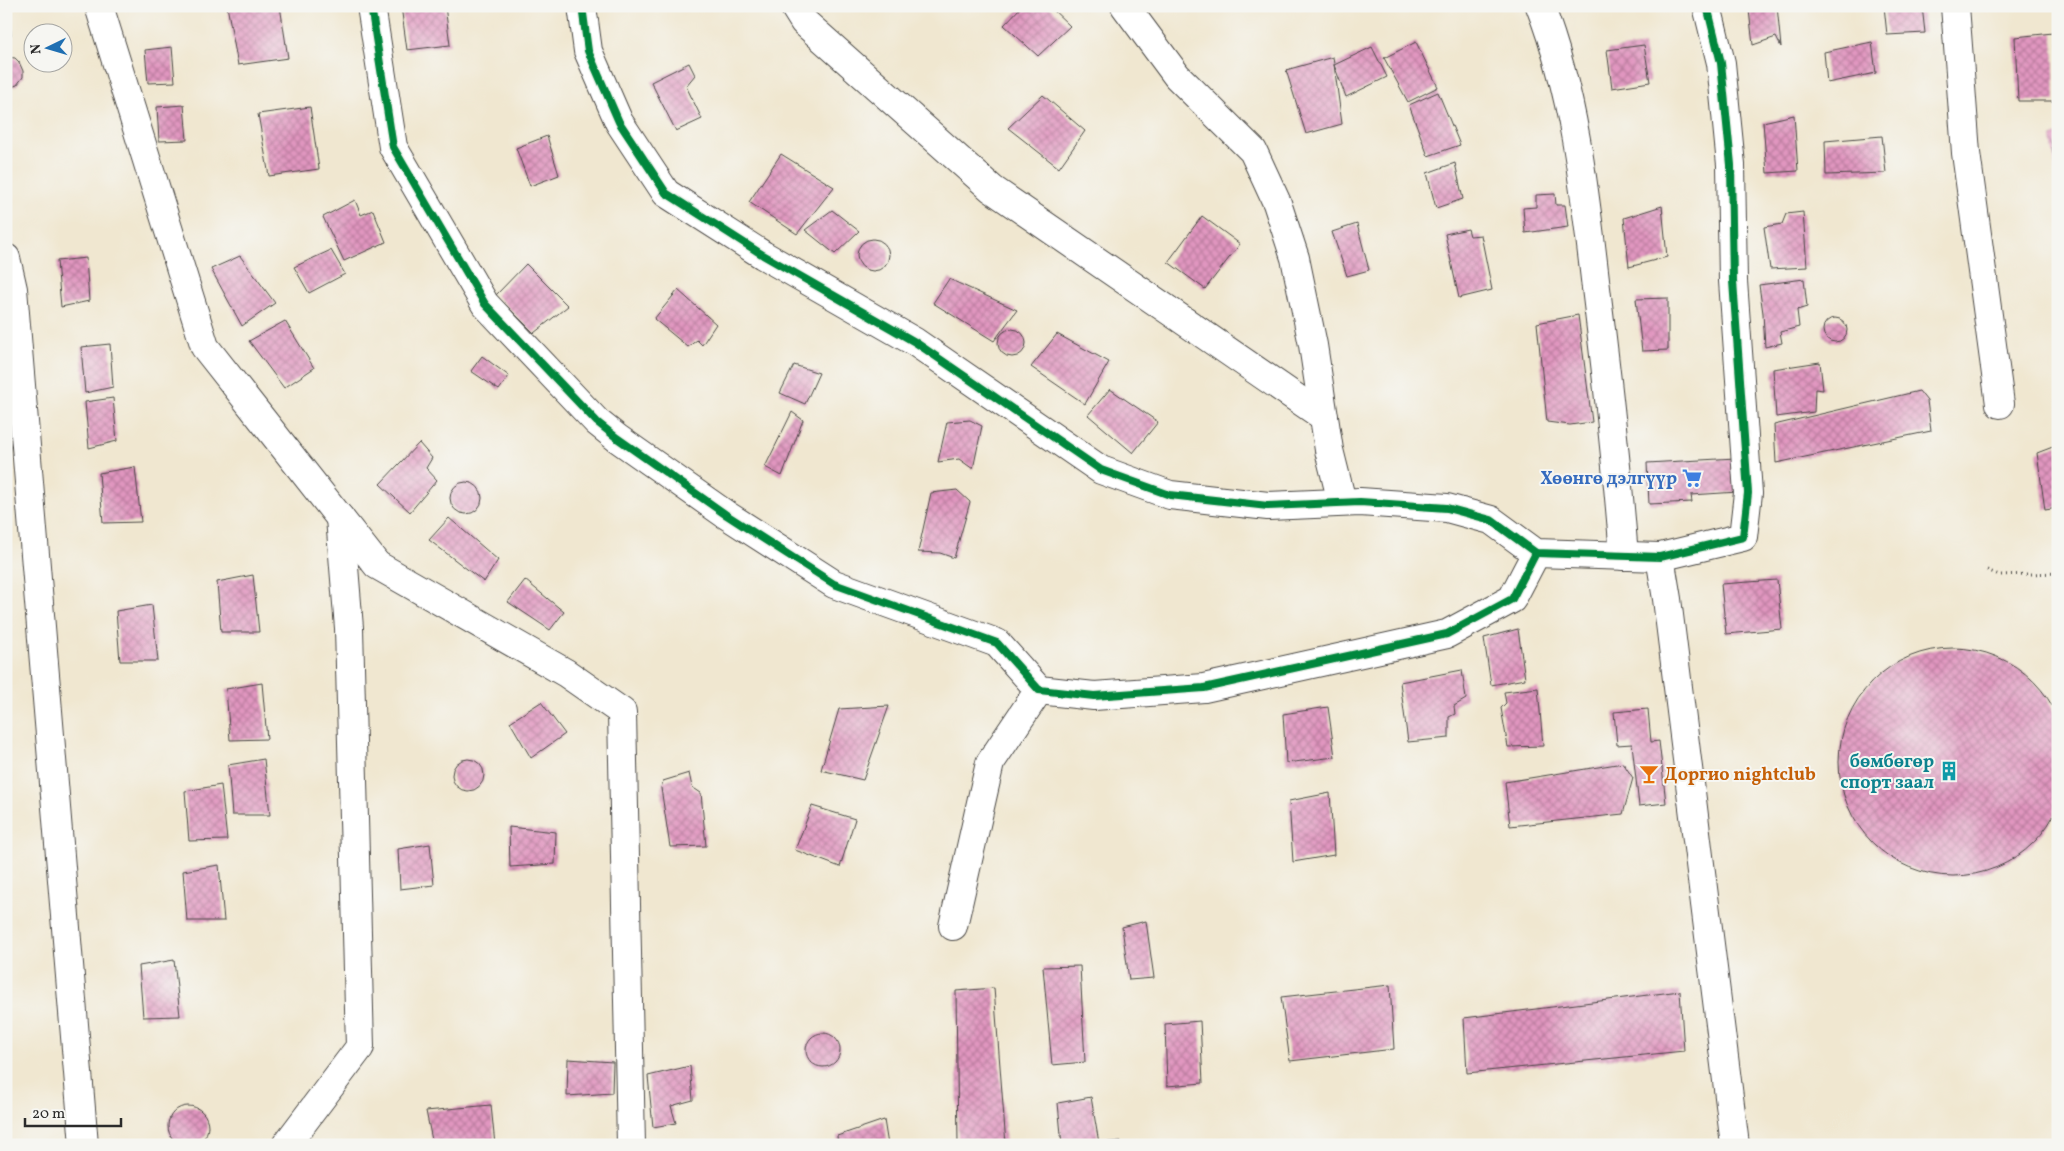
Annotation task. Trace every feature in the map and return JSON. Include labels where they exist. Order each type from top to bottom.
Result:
[{"type":"street","points":[[99,6],[205,348],[377,565],[566,673],[622,712],[631,1145]]},
{"type":"street","points":[[370,6],[393,147],[485,304],[597,422],[616,438],[725,514],[834,584],[997,643],[1039,690],[1094,696],[1204,688],[1447,634],[1512,599],[1536,553]]},
{"type":"street","points":[[582,6],[588,51],[619,122],[666,193],[763,255],[915,342],[1101,470],[1170,495],[1268,506],[1360,502],[1446,508],[1491,520],[1536,553],[1660,557],[1742,537],[1748,493],[1733,281],[1731,165],[1721,63],[1707,6]]},
{"type":"street","points":[[794,6],[804,22],[992,189],[1324,417]]},
{"type":"street","points":[[1125,6],[1177,76],[1253,150],[1277,203],[1295,258],[1313,345],[1330,450],[1342,502]]},
{"type":"street","points":[[1540,6],[1548,26],[1574,119],[1586,197],[1617,466],[1624,556]]},
{"type":"street","points":[[1955,6],[1966,152],[2000,404]]},
{"type":"street","points":[[6,258],[13,290],[84,1145]]},
{"type":"street","points":[[286,1145],[360,1047],[349,628],[340,518]]},
{"type":"street","points":[[1660,557],[1667,599],[1735,1145]]},
{"type":"street","points":[[953,926],[990,763],[1039,690]]},
{"type":"path","points":[[1987,570],[2000,575],[2058,573]]},
{"type":"building","points":[[6,6],[9,6],[11,36],[6,36]]},
{"type":"building","points":[[227,6],[280,6],[288,58],[238,65]]},
{"type":"building","points":[[401,6],[445,6],[450,45],[407,50]]},
{"type":"building","points":[[1022,6],[1049,6],[1070,26],[1038,56],[1004,25]]},
{"type":"building","points":[[1760,6],[1777,6],[1781,47],[1776,37],[1753,45],[1749,10]]},
{"type":"building","points":[[1884,6],[1922,6],[1925,33],[1887,35]]},
{"type":"building","points":[[2053,33],[2055,101],[2018,101],[2015,37]]},
{"type":"building","points":[[1416,42],[1438,87],[1408,102],[1384,58]]},
{"type":"building","points":[[1872,42],[1876,73],[1827,83],[1824,52]]},
{"type":"building","points":[[1644,45],[1650,82],[1612,88],[1607,50]]},
{"type":"building","points":[[172,47],[175,82],[148,83],[145,50]]},
{"type":"building","points":[[1372,47],[1387,77],[1346,97],[1334,65]]},
{"type":"building","points":[[6,57],[15,58],[22,69],[23,77],[17,85],[6,89]]},
{"type":"building","points":[[1333,57],[1342,124],[1306,134],[1286,70]]},
{"type":"building","points":[[689,63],[695,75],[686,86],[702,119],[676,131],[651,82]]},
{"type":"building","points":[[1438,92],[1460,145],[1428,156],[1409,105]]},
{"type":"building","points":[[1043,95],[1085,131],[1059,168],[1008,128]]},
{"type":"building","points":[[184,105],[187,140],[159,141],[157,107]]},
{"type":"building","points":[[310,107],[319,169],[269,176],[258,114]]},
{"type":"building","points":[[1794,115],[1798,171],[1767,173],[1763,122]]},
{"type":"building","points":[[2058,134],[2058,180],[2057,180],[2051,138]]},
{"type":"building","points":[[547,136],[559,175],[530,186],[516,148]]},
{"type":"building","points":[[1882,136],[1886,173],[1826,175],[1825,141]]},
{"type":"building","points":[[781,154],[834,187],[797,234],[749,202]]},
{"type":"building","points":[[1455,163],[1463,199],[1436,208],[1427,173]]},
{"type":"building","points":[[1555,194],[1556,205],[1565,205],[1568,227],[1525,233],[1523,208],[1536,207],[1536,195]]},
{"type":"building","points":[[355,200],[361,215],[373,210],[386,242],[344,261],[323,217]]},
{"type":"building","points":[[1662,206],[1667,257],[1629,267],[1624,218]]},
{"type":"building","points":[[832,210],[859,231],[835,254],[805,230]]},
{"type":"building","points":[[1803,212],[1807,267],[1770,269],[1764,227],[1782,224],[1786,214]]},
{"type":"building","points":[[1202,216],[1240,244],[1205,289],[1168,262]]},
{"type":"building","points":[[1357,224],[1369,270],[1347,276],[1332,232]]},
{"type":"building","points":[[1468,229],[1470,236],[1481,235],[1492,290],[1459,298],[1445,234]]},
{"type":"building","points":[[873,239],[885,243],[889,255],[885,267],[873,271],[861,267],[857,255],[861,243]]},
{"type":"building","points":[[331,250],[345,274],[309,293],[294,267]]},
{"type":"building","points":[[240,256],[275,303],[242,326],[211,269]]},
{"type":"building","points":[[86,258],[89,301],[61,307],[57,261]]},
{"type":"building","points":[[526,264],[568,306],[534,333],[496,295]]},
{"type":"building","points":[[949,279],[1017,310],[994,341],[933,303]]},
{"type":"building","points":[[1804,279],[1807,307],[1797,310],[1799,327],[1780,332],[1782,343],[1765,347],[1759,285]]},
{"type":"building","points":[[678,290],[716,324],[702,345],[697,340],[688,347],[654,319]]},
{"type":"building","points":[[1668,298],[1668,350],[1642,351],[1636,299]]},
{"type":"building","points":[[1578,315],[1592,422],[1570,425],[1547,422],[1537,323]]},
{"type":"building","points":[[1835,318],[1844,321],[1847,330],[1844,339],[1835,342],[1826,339],[1823,330],[1826,321]]},
{"type":"building","points":[[285,321],[314,368],[284,388],[249,341]]},
{"type":"building","points":[[1012,329],[1022,333],[1026,343],[1022,353],[1012,357],[1002,353],[998,343],[1002,333]]},
{"type":"building","points":[[1057,334],[1109,362],[1085,404],[1031,367]]},
{"type":"building","points":[[110,344],[113,387],[85,393],[81,347]]},
{"type":"building","points":[[482,356],[509,376],[499,390],[471,371]]},
{"type":"building","points":[[1820,362],[1823,390],[1815,389],[1814,412],[1776,417],[1773,369]]},
{"type":"building","points":[[794,365],[819,373],[805,404],[780,393]]},
{"type":"building","points":[[1110,389],[1158,422],[1133,453],[1088,415]]},
{"type":"building","points":[[1919,391],[1927,401],[1931,431],[1776,463],[1774,425]]},
{"type":"building","points":[[113,398],[117,441],[89,448],[85,402]]},
{"type":"building","points":[[792,412],[803,420],[782,476],[765,467]]},
{"type":"building","points":[[970,420],[982,426],[973,469],[959,459],[938,462],[947,422]]},
{"type":"building","points":[[419,443],[432,458],[426,468],[437,480],[410,512],[380,484]]},
{"type":"building","points":[[2058,445],[2058,508],[2045,510],[2037,453]]},
{"type":"building","name":"Хөөнгө дэлгүүр","points":[[1736,458],[1738,492],[1691,495],[1692,502],[1649,504],[1647,463]]},
{"type":"building","points":[[135,467],[141,522],[103,523],[99,473]]},
{"type":"building","points":[[466,482],[472,483],[477,487],[481,492],[481,504],[477,509],[472,513],[466,514],[460,513],[455,509],[451,504],[450,498],[451,492],[455,487],[460,483]]},
{"type":"building","points":[[957,490],[970,502],[954,558],[940,553],[918,552],[931,493]]},
{"type":"building","points":[[449,518],[498,560],[484,582],[429,540]]},
{"type":"building","points":[[253,575],[259,632],[221,632],[217,582]]},
{"type":"building","points":[[525,580],[564,612],[550,630],[508,602]]},
{"type":"building","points":[[1777,580],[1782,629],[1726,634],[1721,584]]},
{"type":"building","points":[[152,605],[158,661],[120,661],[116,611]]},
{"type":"building","points":[[1518,629],[1525,679],[1491,685],[1484,638]]},
{"type":"building","name":"бөмбөгөр спорт заал","points":[[1953,648],[1975,650],[1997,657],[2016,667],[2041,690],[2053,708],[2062,729],[2067,762],[2065,784],[2058,806],[2048,825],[2025,850],[2007,862],[1986,871],[1953,876],[1931,874],[1909,867],[1890,857],[1865,834],[1853,816],[1844,795],[1839,762],[1841,740],[1848,718],[1858,699],[1881,674],[1899,662],[1920,653]]},
{"type":"building","points":[[1462,670],[1466,699],[1454,706],[1455,714],[1449,717],[1449,738],[1408,742],[1400,682]]},
{"type":"building","points":[[262,683],[267,739],[230,740],[226,689]]},
{"type":"building","points":[[1538,688],[1543,746],[1508,747],[1501,708],[1506,703],[1504,692]]},
{"type":"building","points":[[541,702],[565,734],[531,758],[510,722]]},
{"type":"building","points":[[889,706],[863,780],[821,770],[839,709]]},
{"type":"building","points":[[1328,707],[1335,757],[1286,763],[1283,714]]},
{"type":"building","name":"Доргио nightclub","points":[[1648,709],[1651,742],[1659,741],[1666,803],[1639,806],[1632,744],[1617,745],[1614,712]]},
{"type":"building","points":[[264,759],[270,815],[232,815],[228,765]]},
{"type":"building","points":[[468,759],[474,760],[479,764],[483,769],[483,781],[479,786],[474,790],[468,791],[462,790],[457,786],[453,781],[452,775],[453,769],[457,764],[462,760]]},
{"type":"building","points":[[1623,763],[1633,778],[1623,814],[1510,826],[1505,782]]},
{"type":"building","points":[[689,773],[692,787],[701,793],[706,846],[670,847],[661,788],[663,781]]},
{"type":"building","points":[[221,785],[227,840],[189,841],[185,791]]},
{"type":"building","points":[[1330,793],[1334,855],[1293,862],[1289,801]]},
{"type":"building","points":[[812,806],[855,819],[840,867],[795,850]]},
{"type":"building","points":[[509,827],[556,832],[555,864],[510,867]]},
{"type":"building","points":[[430,844],[434,885],[400,889],[398,849]]},
{"type":"building","points":[[219,865],[224,921],[187,921],[183,871]]},
{"type":"building","points":[[1146,921],[1154,978],[1129,980],[1122,927]]},
{"type":"building","points":[[174,960],[180,1016],[143,1017],[139,966]]},
{"type":"building","points":[[1080,966],[1085,1062],[1052,1065],[1043,967]]},
{"type":"building","points":[[1390,985],[1394,1049],[1290,1061],[1281,997]]},
{"type":"building","points":[[994,988],[1006,1145],[958,1145],[956,991]]},
{"type":"building","points":[[1680,991],[1684,1051],[1467,1073],[1464,1018]]},
{"type":"building","points":[[1200,1021],[1203,1083],[1167,1086],[1165,1024]]},
{"type":"building","points":[[823,1033],[830,1034],[835,1038],[839,1043],[839,1057],[835,1062],[830,1066],[823,1067],[816,1066],[811,1062],[807,1057],[806,1050],[807,1043],[811,1038],[816,1034]]},
{"type":"building","points":[[568,1059],[613,1062],[612,1093],[567,1096]]},
{"type":"building","points":[[690,1066],[693,1100],[671,1106],[676,1123],[653,1127],[648,1076]]},
{"type":"building","points":[[1091,1097],[1099,1143],[1121,1141],[1121,1145],[1062,1145],[1058,1103]]},
{"type":"building","points":[[491,1105],[495,1145],[433,1145],[426,1111]]},
{"type":"building","points":[[192,1106],[199,1109],[205,1115],[208,1126],[207,1134],[199,1143],[192,1146],[184,1146],[177,1143],[169,1134],[168,1122],[171,1115],[180,1107]]},
{"type":"building","points":[[884,1120],[888,1145],[838,1145],[837,1136]]},
{"type":"cycle path","points":[[371,6],[393,147],[485,304],[597,422],[725,514],[834,584],[997,643],[1039,690],[1094,696],[1204,688],[1447,634],[1512,599],[1536,553]]},
{"type":"cycle path","points":[[582,6],[588,51],[619,122],[666,193],[763,255],[915,342],[1101,470],[1170,495],[1268,506],[1360,502],[1447,508],[1491,520],[1536,553],[1660,557],[1743,537],[1748,493],[1733,281],[1731,165],[1721,63],[1707,6]]},
{"type":"place","name":"Хөөнгө дэлгүүр","points":[[1692,478]]},
{"type":"place","name":"бөмбөгөр спорт заал","points":[[1949,771]]},
{"type":"place","name":"Доргио nightclub","points":[[1649,774]]}]
